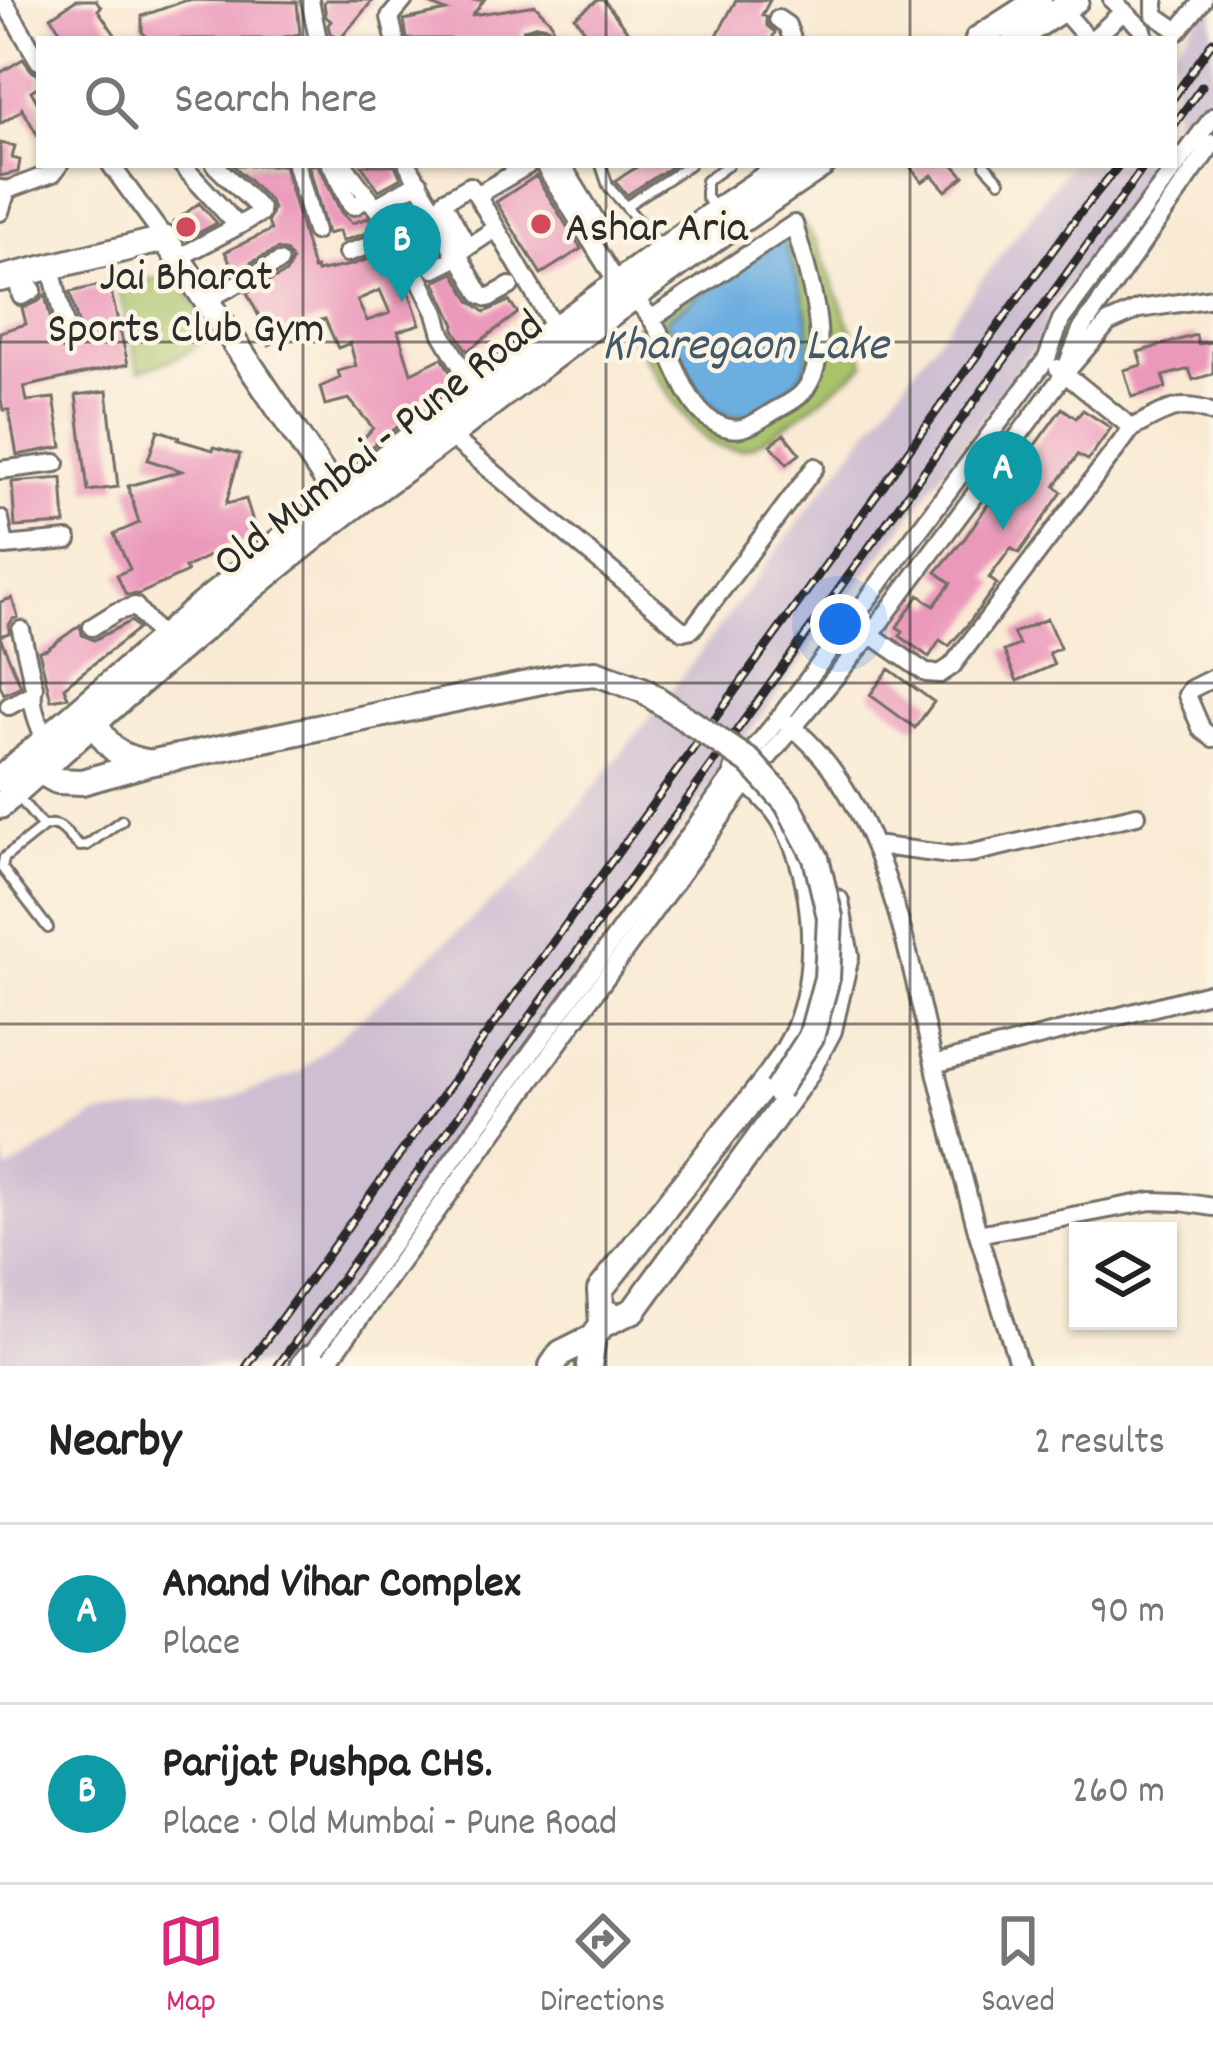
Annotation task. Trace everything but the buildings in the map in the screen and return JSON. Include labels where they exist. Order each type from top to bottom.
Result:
[{"type":"street","points":[[3,0],[36,56]]},
{"type":"street","points":[[310,0],[317,36]]},
{"type":"street","points":[[394,36],[390,17],[404,0]]},
{"type":"street","points":[[1155,0],[1155,15],[1178,31],[1203,0]]},
{"type":"street","points":[[985,36],[1059,3]]},
{"type":"street","points":[[1019,36],[1059,3]]},
{"type":"street","points":[[1059,3],[1087,36]]},
{"type":"street","points":[[1093,36],[1118,6],[1143,30],[1142,36]]},
{"type":"street","points":[[778,19],[788,26],[791,36]]},
{"type":"street","points":[[1177,165],[1213,117]]},
{"type":"street","points":[[1065,373],[1081,330],[1213,143]]},
{"type":"street","points":[[0,212],[3,190],[57,168]]},
{"type":"street","points":[[113,168],[342,503]]},
{"type":"street","points":[[185,168],[238,226]]},
{"type":"street","points":[[16,281],[51,267],[171,249],[238,226],[260,213],[218,168]]},
{"type":"street","points":[[297,168],[315,230]]},
{"type":"street","points":[[333,168],[354,206],[418,182]]},
{"type":"street","points":[[346,168],[418,276],[442,334],[476,389]]},
{"type":"street","points":[[410,168],[454,257],[434,269]]},
{"type":"street","points":[[477,195],[522,168]]},
{"type":"street","points":[[546,168],[590,241],[651,319],[688,393],[707,419],[729,428],[746,429],[802,394],[817,370],[816,311],[794,224],[776,196]]},
{"type":"street","points":[[564,168],[600,227],[590,241]]},
{"type":"street","name":"Old Mumbai - Pune Road","points":[[5,792],[39,772],[162,639],[442,429],[521,379],[625,290],[663,249],[716,211],[800,168]]},
{"type":"street","name":"Old Mumbai - Pune Road","points":[[442,429],[476,389],[555,328],[776,196],[800,168]]},
{"type":"street","points":[[315,1364],[757,772],[850,621],[1047,358],[1060,320],[1175,168]]},
{"type":"street","points":[[468,247],[444,204],[470,186],[555,328]]},
{"type":"street","points":[[347,253],[396,239],[439,219]]},
{"type":"street","points":[[651,319],[794,224]]},
{"type":"street","points":[[495,229],[460,252],[460,258],[482,295],[488,298],[510,286]]},
{"type":"street","points":[[206,300],[279,262]]},
{"type":"street","points":[[51,267],[68,338]]},
{"type":"street","points":[[787,723],[871,634],[1108,322],[1139,309],[1213,298]]},
{"type":"street","points":[[1047,358],[1132,428]]},
{"type":"street","points":[[850,621],[926,673],[940,674],[952,666],[1132,428],[1174,406],[1213,413]]},
{"type":"street","points":[[442,429],[683,631],[692,629],[815,467]]},
{"type":"street","points":[[0,470],[56,463]]},
{"type":"street","name":"Old Mumbai - Pune Road","points":[[5,792],[44,740],[89,715],[342,503]]},
{"type":"street","points":[[0,519],[2,546],[68,540]]},
{"type":"street","points":[[92,627],[134,606],[162,639]]},
{"type":"street","points":[[21,630],[44,740]]},
{"type":"street","points":[[39,772],[57,781],[82,782],[149,763],[596,673],[643,690],[750,762],[787,803],[817,859],[830,917],[827,978],[811,1037],[777,1090],[597,1331]]},
{"type":"street","points":[[1213,678],[1187,695],[1202,730],[1213,738]]},
{"type":"street","points":[[9,706],[32,694]]},
{"type":"street","points":[[89,715],[116,752],[149,763]]},
{"type":"street","points":[[787,723],[837,774],[874,844],[907,946],[978,1234],[1019,1366]]},
{"type":"street","points":[[590,1366],[600,1290],[766,1082],[799,1030],[814,972],[812,909],[787,823],[757,772]]},
{"type":"street","points":[[552,1366],[561,1353],[634,1310],[806,1075],[829,1030],[846,956],[827,856],[808,818],[757,772]]},
{"type":"street","points":[[874,844],[950,855],[973,853],[1137,815]]},
{"type":"street","points":[[934,1064],[1213,992]]},
{"type":"street","points":[[978,1234],[1151,1202],[1213,1207]]},
{"type":"lane","points":[[603,168],[608,186],[663,249]]},
{"type":"lane","points":[[626,206],[684,168]]},
{"type":"lane","points":[[716,211],[706,197],[706,181],[724,168]]},
{"type":"lane","points":[[988,168],[1000,181]]},
{"type":"lane","points":[[5,792],[43,827]]},
{"type":"lane","points":[[47,928],[2,868],[4,858],[48,824],[62,827],[80,846],[122,820]]},
{"type":"shaded area","points":[[1213,0],[1213,93],[1177,141],[1177,46]]},
{"type":"shaded area","points":[[1067,168],[1157,168],[1048,312],[1044,335],[291,1366],[0,1366],[0,1149],[8,1170],[97,1115],[166,1108],[193,1112],[298,1073],[531,867],[676,684]]},
{"type":"green space","points":[[796,216],[816,242],[865,364],[767,438],[741,449],[716,445],[678,407],[628,331]]},
{"type":"green space","points":[[175,276],[213,329],[190,351],[139,370],[119,292],[136,281]]},
{"type":"water","name":"Kharegaon Lake","points":[[782,236],[806,309],[806,362],[787,389],[754,411],[734,416],[719,411],[695,385],[666,319]]},
{"type":"railway","points":[[1177,93],[1213,41]]},
{"type":"railway","points":[[1177,121],[1202,86]]},
{"type":"railway","points":[[247,1366],[1117,168]]},
{"type":"railway","points":[[278,1366],[1143,168]]},
{"type":"place","name":"Ashar Aria","points":[[541,224]]},
{"type":"place","name":"Jai Bharat Sports Club Gym","points":[[186,227]]},
{"type":"place","name":"Parijat Pushpa CHS.","points":[[402,302]]},
{"type":"place","name":"Anand Vihar Complex","points":[[1003,530]]}]
